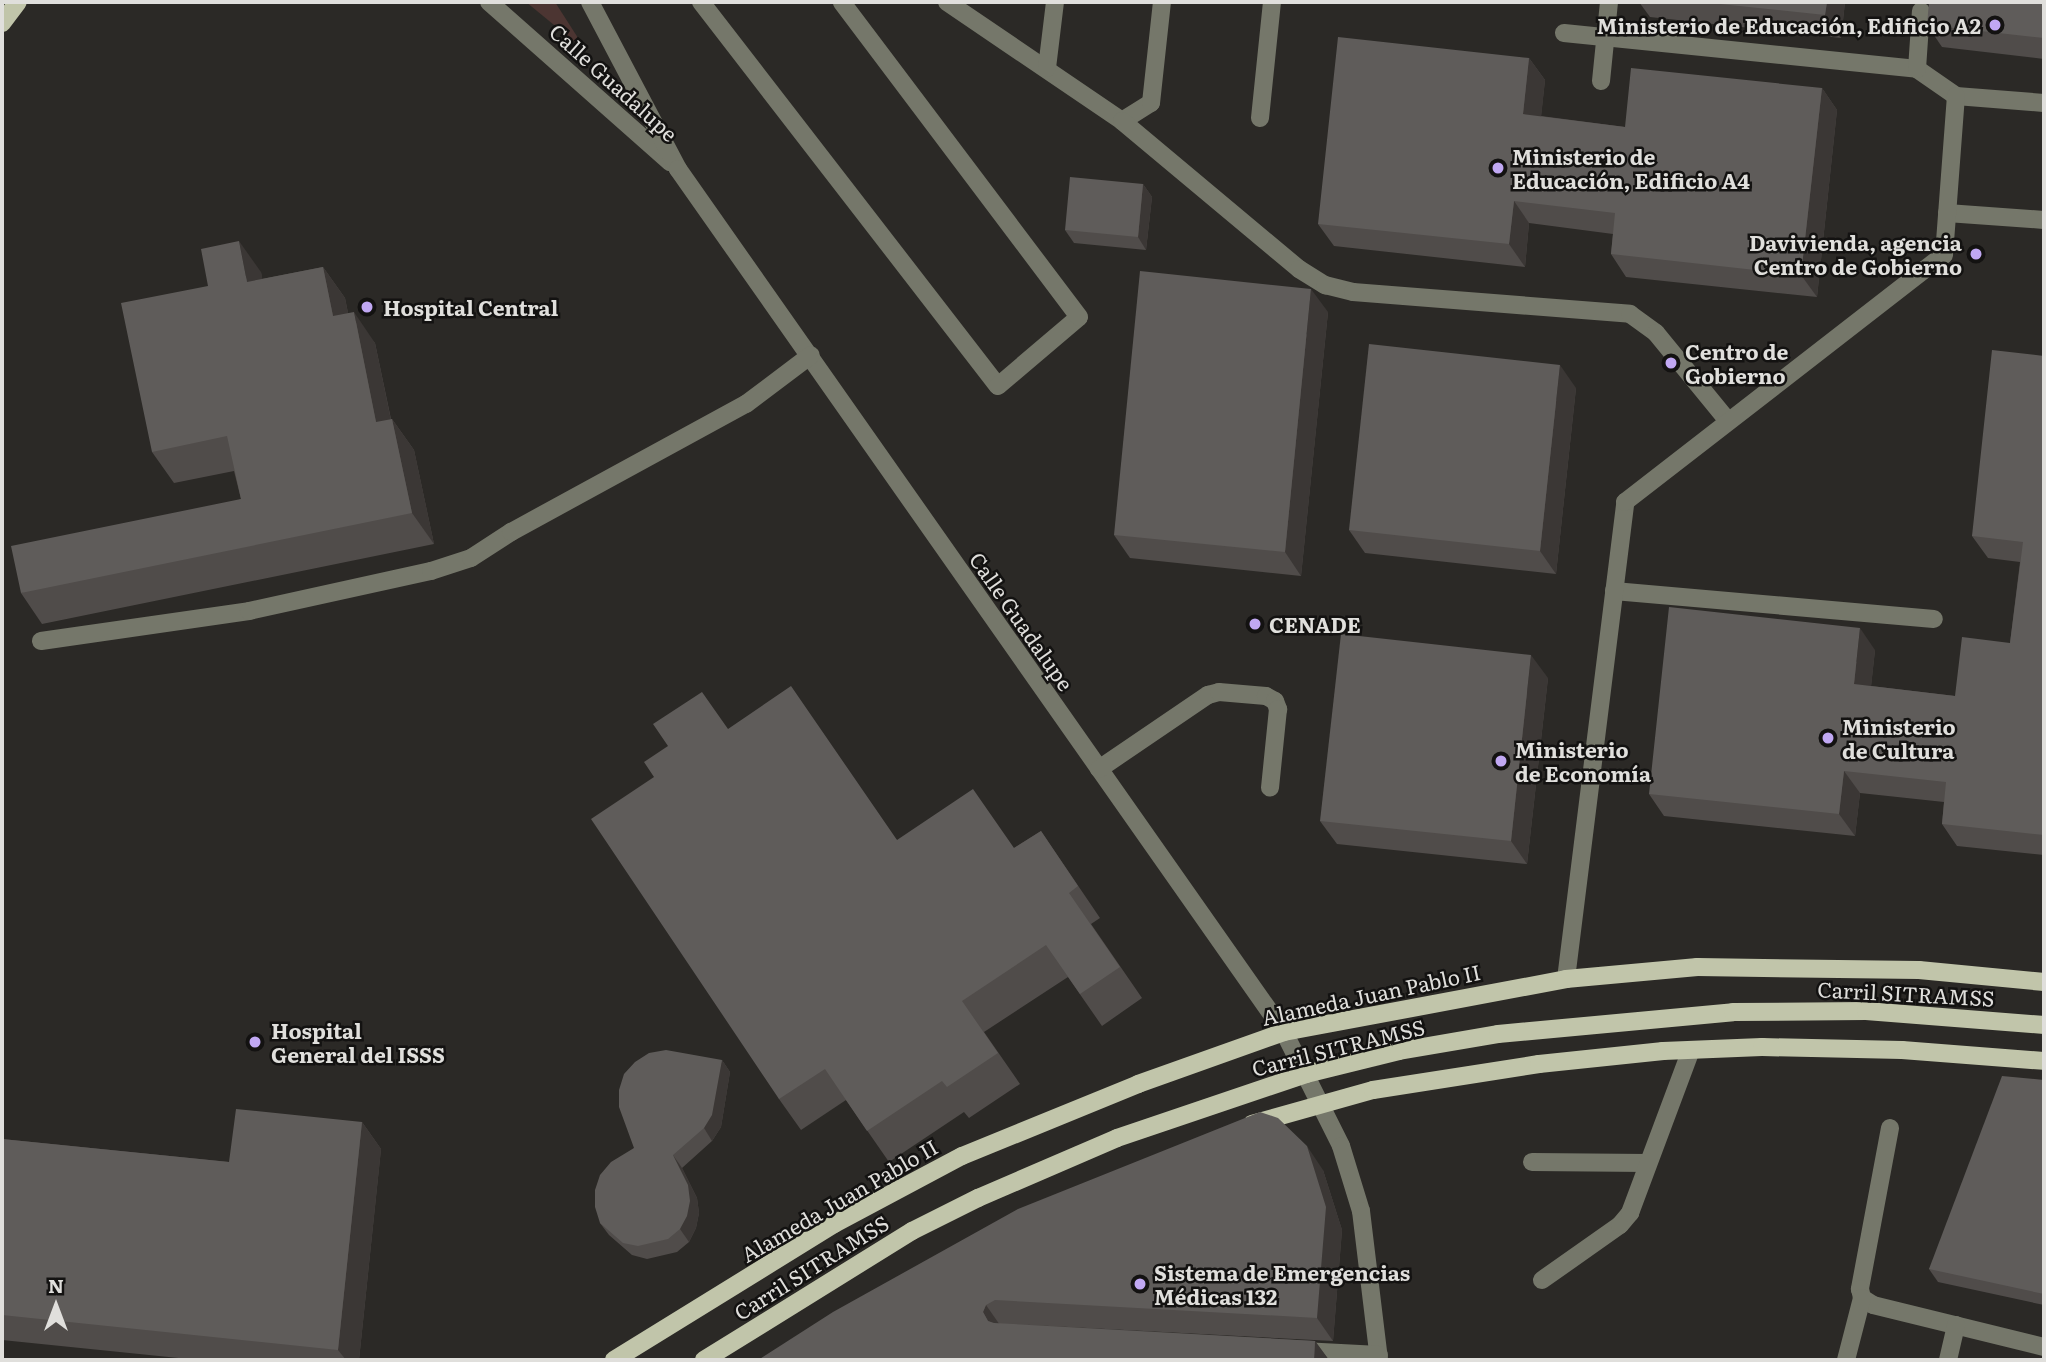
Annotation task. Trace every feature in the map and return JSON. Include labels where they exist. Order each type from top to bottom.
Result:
[{"type":"main road","points":[[2,23],[18,2]]},
{"type":"main road","name":"Alameda Juan Pablo II","points":[[614,1360],[834,1224],[962,1156],[1138,1084],[1284,1032],[1566,979],[1697,967],[1810,966],[1919,970],[2044,982]]},
{"type":"main road","name":"Carril SITRAMSS","points":[[704,1360],[912,1231],[978,1198],[1117,1139],[1306,1074],[1399,1051],[1498,1034],[1732,1012],[1866,1011],[2044,1024]]},
{"type":"main road","points":[[1239,1129],[1322,1102],[1435,1079],[1539,1064],[1690,1050],[1762,1047],[1902,1050],[2044,1061]]},
{"type":"street","name":"Calle Guadalupe","points":[[489,2],[678,169]]},
{"type":"street","points":[[701,2],[998,386],[1079,317],[842,2]]},
{"type":"street","points":[[947,2],[1122,121],[1299,269],[1325,285],[1353,292],[1630,314],[1656,333],[1728,421]]},
{"type":"street","points":[[1047,68],[1055,2]]},
{"type":"street","points":[[1122,121],[1151,103],[1162,2]]},
{"type":"street","points":[[1260,118],[1272,2]]},
{"type":"street","points":[[1601,81],[1609,2]]},
{"type":"street","name":"Calle Guadalupe","points":[[595,4],[678,169],[1284,1032],[1322,1102],[1341,1146],[1361,1211],[1379,1358]]},
{"type":"street","points":[[1917,69],[1921,11]]},
{"type":"street","points":[[1564,33],[1917,69],[1956,96],[2044,103]]},
{"type":"street","points":[[1566,979],[1625,502],[1944,255],[1956,96]]},
{"type":"street","points":[[1947,213],[2044,220]]},
{"type":"street","points":[[41,641],[250,611],[431,571],[471,558],[511,532],[746,404],[811,355]]},
{"type":"street","points":[[1614,591],[1934,619]]},
{"type":"street","points":[[1099,769],[1208,695],[1219,692],[1266,696],[1275,701],[1278,709],[1269,788]]},
{"type":"street","points":[[1542,1280],[1620,1225],[1630,1213],[1690,1050]]},
{"type":"street","points":[[1846,1360],[1863,1298],[1860,1289],[1890,1128]]},
{"type":"street","points":[[1532,1162],[1647,1163]]},
{"type":"street","points":[[1863,1298],[1873,1305],[2044,1347]]},
{"type":"street","points":[[1948,1360],[1956,1325]]},
{"type":"street","points":[[1284,1350],[1379,1358]]},
{"type":"shaded area","points":[[526,2],[555,2],[587,52]]},
{"type":"building","points":[[1701,2],[1827,2],[1825,15]]},
{"type":"building","points":[[1929,2],[2044,2],[2044,38],[1927,25]]},
{"type":"building","points":[[1338,37],[1529,58],[1523,114],[1625,127],[1631,68],[1822,88],[1801,275],[1611,254],[1615,213],[1514,201],[1509,244],[1318,224]]},
{"type":"building","points":[[1070,177],[1143,184],[1138,237],[1065,230]]},
{"type":"building","points":[[239,241],[247,282],[323,267],[333,316],[354,312],[376,422],[392,419],[412,513],[21,593],[11,546],[241,499],[227,436],[152,452],[121,303],[208,286],[201,249]]},
{"type":"building","points":[[1140,271],[1311,289],[1285,552],[1114,535]]},
{"type":"building","points":[[1369,344],[1560,365],[1540,551],[1349,530]]},
{"type":"building","points":[[1992,350],[2044,356],[2044,835],[1942,824],[1946,782],[1844,771],[1839,814],[1649,794],[1669,607],[1860,628],[1854,684],[1955,696],[1962,637],[2010,643],[2023,542],[1972,536]]},
{"type":"building","name":"Ministerio de Economía","points":[[1341,634],[1531,655],[1511,841],[1320,821]]},
{"type":"building","points":[[791,686],[897,840],[973,789],[1014,848],[1041,831],[1078,886],[1069,893],[1120,967],[1080,994],[1046,945],[962,1001],[998,1053],[947,1087],[942,1081],[867,1131],[825,1069],[779,1099],[591,819],[654,777],[644,762],[668,746],[653,724],[702,692],[728,729]]},
{"type":"building","points":[[666,1050],[722,1060],[712,1115],[704,1128],[673,1155],[688,1185],[690,1201],[687,1216],[680,1229],[668,1239],[638,1246],[623,1243],[600,1223],[595,1207],[595,1190],[600,1175],[611,1162],[634,1148],[619,1107],[619,1090],[624,1074],[635,1062],[649,1053]]},
{"type":"building","points":[[2002,1076],[2044,1080],[2044,1294],[1929,1269]]},
{"type":"building","points":[[236,1109],[362,1122],[338,1350],[2,1315],[2,1139],[229,1162]]},
{"type":"building","name":"Sistema de Emergencias Médicas 132","points":[[1260,1112],[1278,1118],[1307,1146],[1326,1207],[1317,1318],[995,1300],[986,1305],[983,1312],[988,1321],[994,1323],[1315,1341],[1314,1360],[758,1360],[833,1312],[1018,1209]]},
{"type":"place","name":"Ministerio de Educación, Edificio A2","points":[[1995,25]]},
{"type":"place","name":"Ministerio de Educación, Edificio A4","points":[[1498,168]]},
{"type":"place","name":"Davivienda, agencia Centro de Gobierno","points":[[1976,254]]},
{"type":"place","name":"Hospital Central","points":[[367,307]]},
{"type":"place","name":"Centro de Gobierno","points":[[1671,363]]},
{"type":"place","name":"CENADE","points":[[1255,624]]},
{"type":"place","name":"Ministerio de Cultura","points":[[1828,738]]},
{"type":"place","name":"Ministerio de Economía","points":[[1501,761]]},
{"type":"place","name":"Hospital General del ISSS","points":[[255,1042]]},
{"type":"place","name":"Sistema de Emergencias Médicas 132","points":[[1140,1284]]}]
